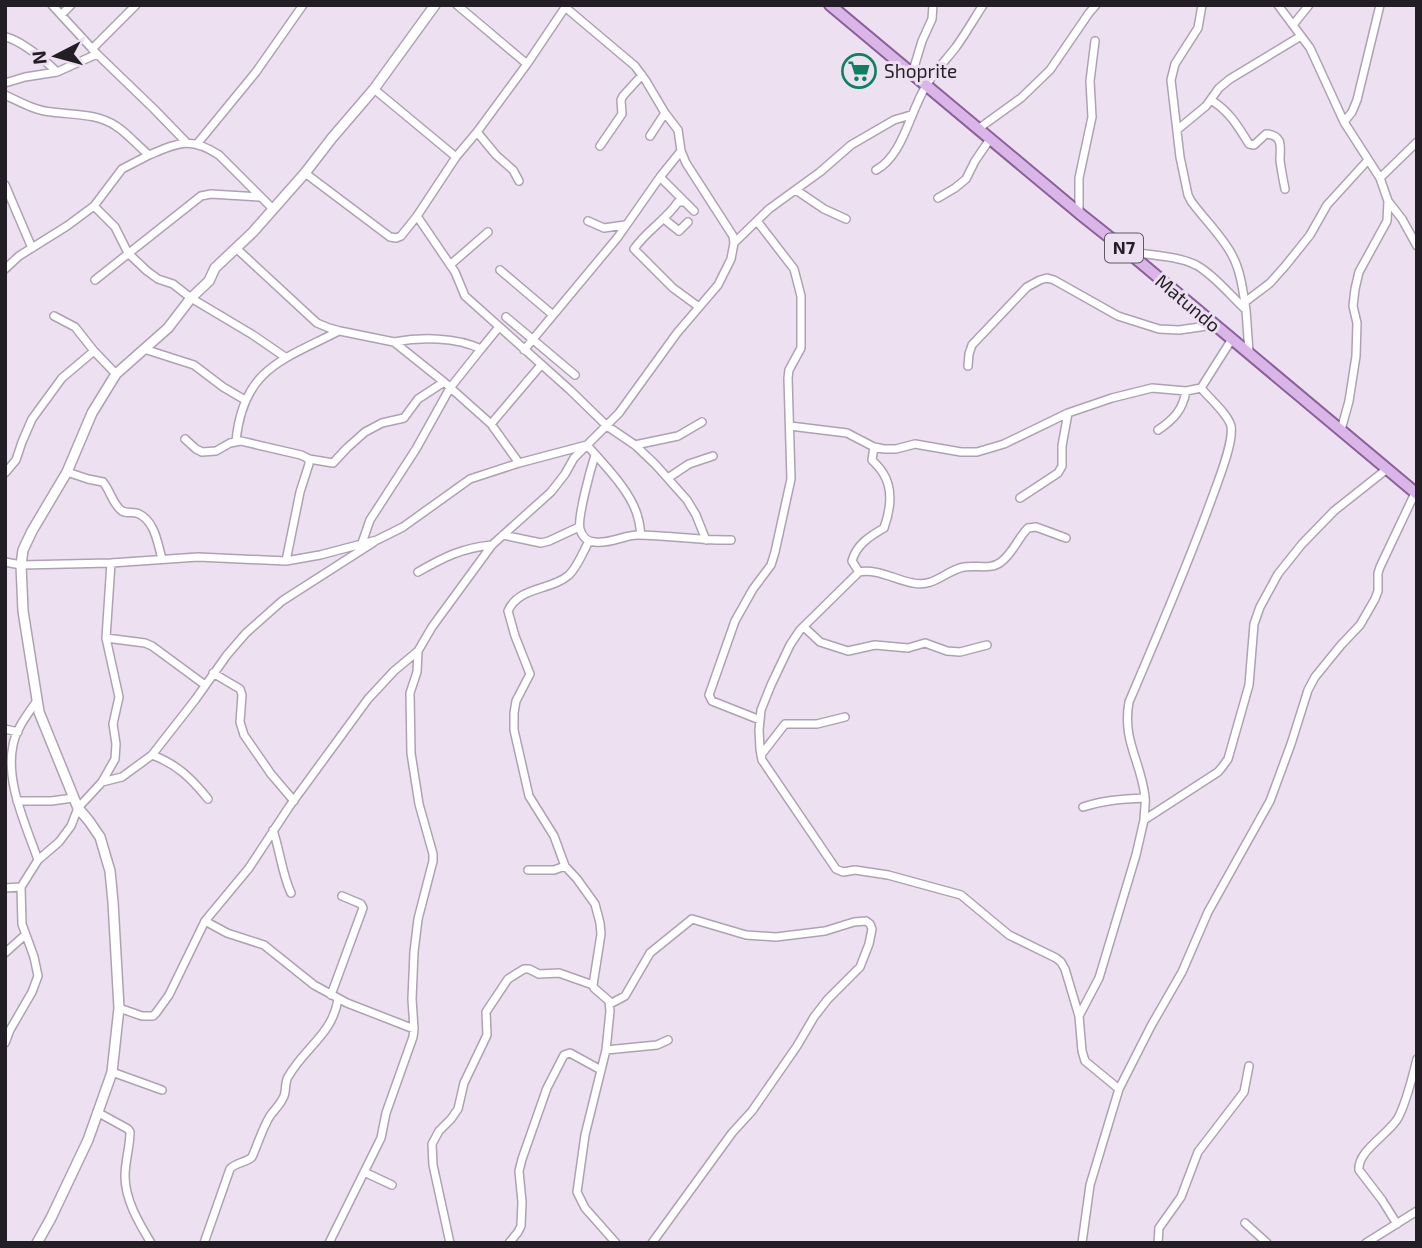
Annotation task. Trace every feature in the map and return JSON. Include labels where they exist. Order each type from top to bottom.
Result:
[{"type":"main road","name":"Matundo","points":[[830,5],[1416,493]]},
{"type":"street","points":[[52,5],[94,51],[155,108],[186,142]]},
{"type":"street","points":[[61,15],[71,5]]},
{"type":"street","points":[[5,83],[57,72],[94,51],[136,5]]},
{"type":"street","points":[[197,144],[256,72],[303,5]]},
{"type":"street","points":[[37,1243],[88,1140],[112,1072],[119,1008],[110,871],[100,837],[73,798],[36,702],[23,611],[23,550],[67,472],[92,413],[116,374],[168,328],[191,298],[209,281],[215,268],[237,250],[305,173],[374,89],[435,5]]},
{"type":"street","points":[[457,5],[527,64]]},
{"type":"street","points":[[912,74],[932,19],[933,5]]},
{"type":"street","points":[[876,170],[885,164],[897,148],[926,85],[983,5]]},
{"type":"street","points":[[978,129],[1021,98],[1051,70],[1096,5]]},
{"type":"street","points":[[1202,5],[1195,35],[1172,72],[1180,157],[1188,195],[1234,258],[1245,306],[1249,353]]},
{"type":"street","points":[[1278,5],[1310,48],[1344,122],[1380,178],[1388,201],[1417,246]]},
{"type":"street","points":[[1293,24],[1309,5]]},
{"type":"street","points":[[1344,122],[1357,100],[1380,5]]},
{"type":"street","points":[[119,1008],[142,1016],[156,1013],[169,995],[205,921],[237,884],[368,699],[394,671],[418,651],[432,627],[492,545],[551,492],[575,458],[619,413],[677,333],[718,285],[731,259],[734,243],[731,230],[693,175],[681,151],[678,130],[642,75],[629,60],[566,6],[527,64],[456,157],[401,236],[393,238],[305,173]]},
{"type":"street","points":[[1178,130],[1230,79],[1301,36]]},
{"type":"street","points":[[5,37],[22,44],[57,72]]},
{"type":"street","points":[[1079,213],[1079,178],[1092,117],[1090,81],[1095,41]]},
{"type":"street","points":[[600,146],[622,114],[623,96],[642,75]]},
{"type":"street","points":[[374,89],[456,157]]},
{"type":"street","points":[[5,95],[51,113],[102,119],[116,126],[149,155]]},
{"type":"street","points":[[1211,100],[1231,116],[1249,144],[1254,145],[1266,134],[1276,137],[1281,149],[1285,189]]},
{"type":"street","points":[[650,136],[665,113]]},
{"type":"street","points":[[734,243],[769,209],[851,145],[894,120],[911,115]]},
{"type":"street","points":[[477,132],[513,170],[519,181]]},
{"type":"street","points":[[938,198],[966,179],[990,139]]},
{"type":"street","points":[[1380,178],[1417,142]]},
{"type":"street","points":[[5,269],[94,206],[122,169],[175,144],[197,144],[219,155],[273,209]]},
{"type":"street","points":[[524,350],[618,237],[681,151]]},
{"type":"street","points":[[1245,306],[1286,265],[1310,236],[1327,205],[1368,160]]},
{"type":"street","points":[[660,177],[694,211]]},
{"type":"street","points":[[5,185],[32,248]]},
{"type":"street","points":[[796,190],[824,209],[846,219]]},
{"type":"street","points":[[95,280],[201,196],[211,194],[260,197]]},
{"type":"street","points":[[1341,430],[1356,356],[1354,289],[1359,272],[1387,221],[1388,201]]},
{"type":"street","points":[[685,202],[678,202],[635,247],[635,251],[673,288],[699,307]]},
{"type":"street","points":[[94,206],[115,228],[128,253],[158,279],[173,284],[285,357]]},
{"type":"street","points":[[417,216],[457,275],[464,296],[607,426],[635,445],[668,478],[691,506],[706,540]]},
{"type":"street","points":[[664,219],[679,230],[688,222]]},
{"type":"street","points":[[588,221],[604,228],[626,225]]},
{"type":"street","points":[[757,221],[794,269],[802,296],[801,348],[788,378],[790,486],[773,559],[735,621],[709,695],[712,701],[760,720]]},
{"type":"street","points":[[450,265],[488,232]]},
{"type":"street","points":[[237,250],[317,323],[329,328],[394,342],[424,338],[472,345],[481,349]]},
{"type":"street","points":[[1128,252],[1195,265],[1245,306]]},
{"type":"street","points":[[500,270],[553,315]]},
{"type":"street","points":[[968,366],[971,348],[988,327],[1027,287],[1047,278],[1118,316],[1159,329],[1179,330],[1214,325]]},
{"type":"street","points":[[54,316],[75,327],[116,374]]},
{"type":"street","points":[[506,317],[575,374]]},
{"type":"street","points":[[362,543],[370,520],[416,449],[447,385],[499,327]]},
{"type":"street","points":[[236,441],[245,400],[268,370],[285,357],[340,331]]},
{"type":"street","points":[[790,426],[847,433],[874,447],[890,449],[915,444],[977,452],[1004,444],[1068,413],[1146,389],[1186,391],[1201,388],[1232,339]]},
{"type":"street","points":[[394,342],[491,424],[519,463]]},
{"type":"street","points":[[144,349],[194,365],[245,400]]},
{"type":"street","points":[[5,472],[16,460],[32,419],[55,387],[94,351]]},
{"type":"street","points":[[491,424],[541,365]]},
{"type":"street","points":[[185,439],[196,449],[209,452],[241,441],[333,463],[365,432],[382,423],[404,418],[418,400],[447,385]]},
{"type":"street","points":[[1079,1016],[1099,978],[1144,820],[1145,798],[1127,733],[1129,702],[1191,557],[1223,469],[1231,432],[1227,418],[1201,388]]},
{"type":"street","points":[[1158,429],[1174,418],[1184,402],[1186,391]]},
{"type":"street","points":[[1020,498],[1058,473],[1062,466],[1062,446],[1068,413]]},
{"type":"street","points":[[635,445],[678,436],[702,422]]},
{"type":"street","points":[[102,782],[122,777],[152,755],[246,633],[282,601],[402,527],[470,479],[587,445]]},
{"type":"street","points":[[587,445],[616,478],[630,500],[638,516],[640,535]]},
{"type":"street","points":[[859,572],[852,561],[853,555],[869,536],[884,528],[890,509],[890,489],[884,473],[872,460],[874,447]]},
{"type":"street","points":[[595,455],[588,476],[579,527],[589,541],[602,542],[640,535],[731,540]]},
{"type":"street","points":[[668,478],[689,464],[713,456]]},
{"type":"street","points":[[286,561],[309,459]]},
{"type":"street","points":[[1144,820],[1218,772],[1228,759],[1249,685],[1254,624],[1278,574],[1302,544],[1335,511],[1387,469]]},
{"type":"street","points":[[67,472],[103,482],[120,509],[144,518],[155,533],[162,559]]},
{"type":"street","points":[[1082,1243],[1090,1185],[1119,1088],[1182,972],[1208,912],[1270,801],[1308,690],[1360,625],[1375,599],[1380,567],[1416,493]]},
{"type":"street","points":[[503,535],[541,543],[579,527]]},
{"type":"street","points":[[1066,538],[1036,527],[1028,528],[1009,556],[995,566],[964,567],[923,584],[869,571],[859,572],[798,632],[790,645],[761,710],[760,755],[836,869],[843,872],[855,870],[888,875],[964,896],[1009,935],[1061,962],[1079,1016],[1085,1061],[1119,1088]]},
{"type":"street","points":[[5,562],[21,565],[111,563],[198,557],[286,561],[377,540]]},
{"type":"street","points":[[589,541],[570,574],[522,595],[512,603],[508,611],[530,674],[516,701],[514,713],[514,730],[529,796],[554,836],[565,866],[578,879],[595,904],[600,923],[600,945],[593,985]]},
{"type":"street","points":[[418,572],[455,552],[492,545]]},
{"type":"street","points":[[5,1043],[38,976],[21,916],[21,887],[38,860],[59,842],[71,826],[78,808],[102,782],[116,759],[113,724],[119,697],[106,638],[111,563]]},
{"type":"street","points":[[804,627],[820,642],[848,651],[875,645],[908,648],[925,643],[947,651],[960,652],[987,645]]},
{"type":"street","points":[[106,638],[152,646],[205,685]]},
{"type":"street","points":[[329,1243],[380,1138],[414,1029],[414,952],[418,919],[433,861],[419,804],[411,753],[410,693],[417,672],[418,651]]},
{"type":"street","points":[[213,673],[241,692],[240,722],[244,735],[294,801]]},
{"type":"street","points":[[36,702],[13,743],[11,763],[17,801],[38,860]]},
{"type":"street","points":[[760,755],[785,724],[817,724],[845,717]]},
{"type":"street","points":[[5,729],[18,732]]},
{"type":"street","points":[[152,755],[169,762],[186,774],[208,799]]},
{"type":"street","points":[[17,801],[73,798]]},
{"type":"street","points":[[1083,807],[1115,799],[1145,798]]},
{"type":"street","points":[[274,831],[290,893]]},
{"type":"street","points":[[528,870],[554,870],[565,866]]},
{"type":"street","points":[[5,888],[21,887]]},
{"type":"street","points":[[204,1243],[230,1169],[252,1157],[265,1125],[284,1097],[289,1075],[332,1021],[335,997],[363,908],[361,904],[342,896]]},
{"type":"street","points":[[610,1004],[625,996],[650,953],[692,919],[754,936],[776,937],[820,932],[866,921],[872,929],[860,967],[821,1008],[752,1111],[732,1133],[652,1243]]},
{"type":"street","points":[[205,921],[227,933],[264,945],[301,976],[356,1008],[414,1029]]},
{"type":"street","points":[[5,953],[25,935]]},
{"type":"street","points":[[450,1243],[433,1165],[432,1144],[439,1131],[458,1109],[470,1067],[486,1035],[486,1012],[508,979],[524,969],[540,974],[559,973],[593,985],[610,1004],[606,1050],[585,1135],[577,1192],[585,1208],[616,1243]]},
{"type":"street","points":[[606,1050],[657,1045],[668,1040]]},
{"type":"street","points":[[509,1243],[521,1226],[519,1171],[522,1159],[547,1088],[564,1055],[570,1053],[601,1070]]},
{"type":"street","points":[[1397,1224],[1358,1166],[1398,1118],[1417,1059]]},
{"type":"street","points":[[1158,1243],[1159,1228],[1181,1197],[1198,1152],[1244,1092],[1249,1066]]},
{"type":"street","points":[[112,1072],[162,1090]]},
{"type":"street","points":[[97,1112],[130,1132],[125,1176],[127,1188],[140,1224],[151,1243]]},
{"type":"street","points":[[364,1172],[392,1185]]},
{"type":"street","points":[[1366,1243],[1417,1211]]},
{"type":"street","points":[[1245,1223],[1267,1243]]},
{"type":"place","name":"Shoprite","points":[[859,71]]}]
